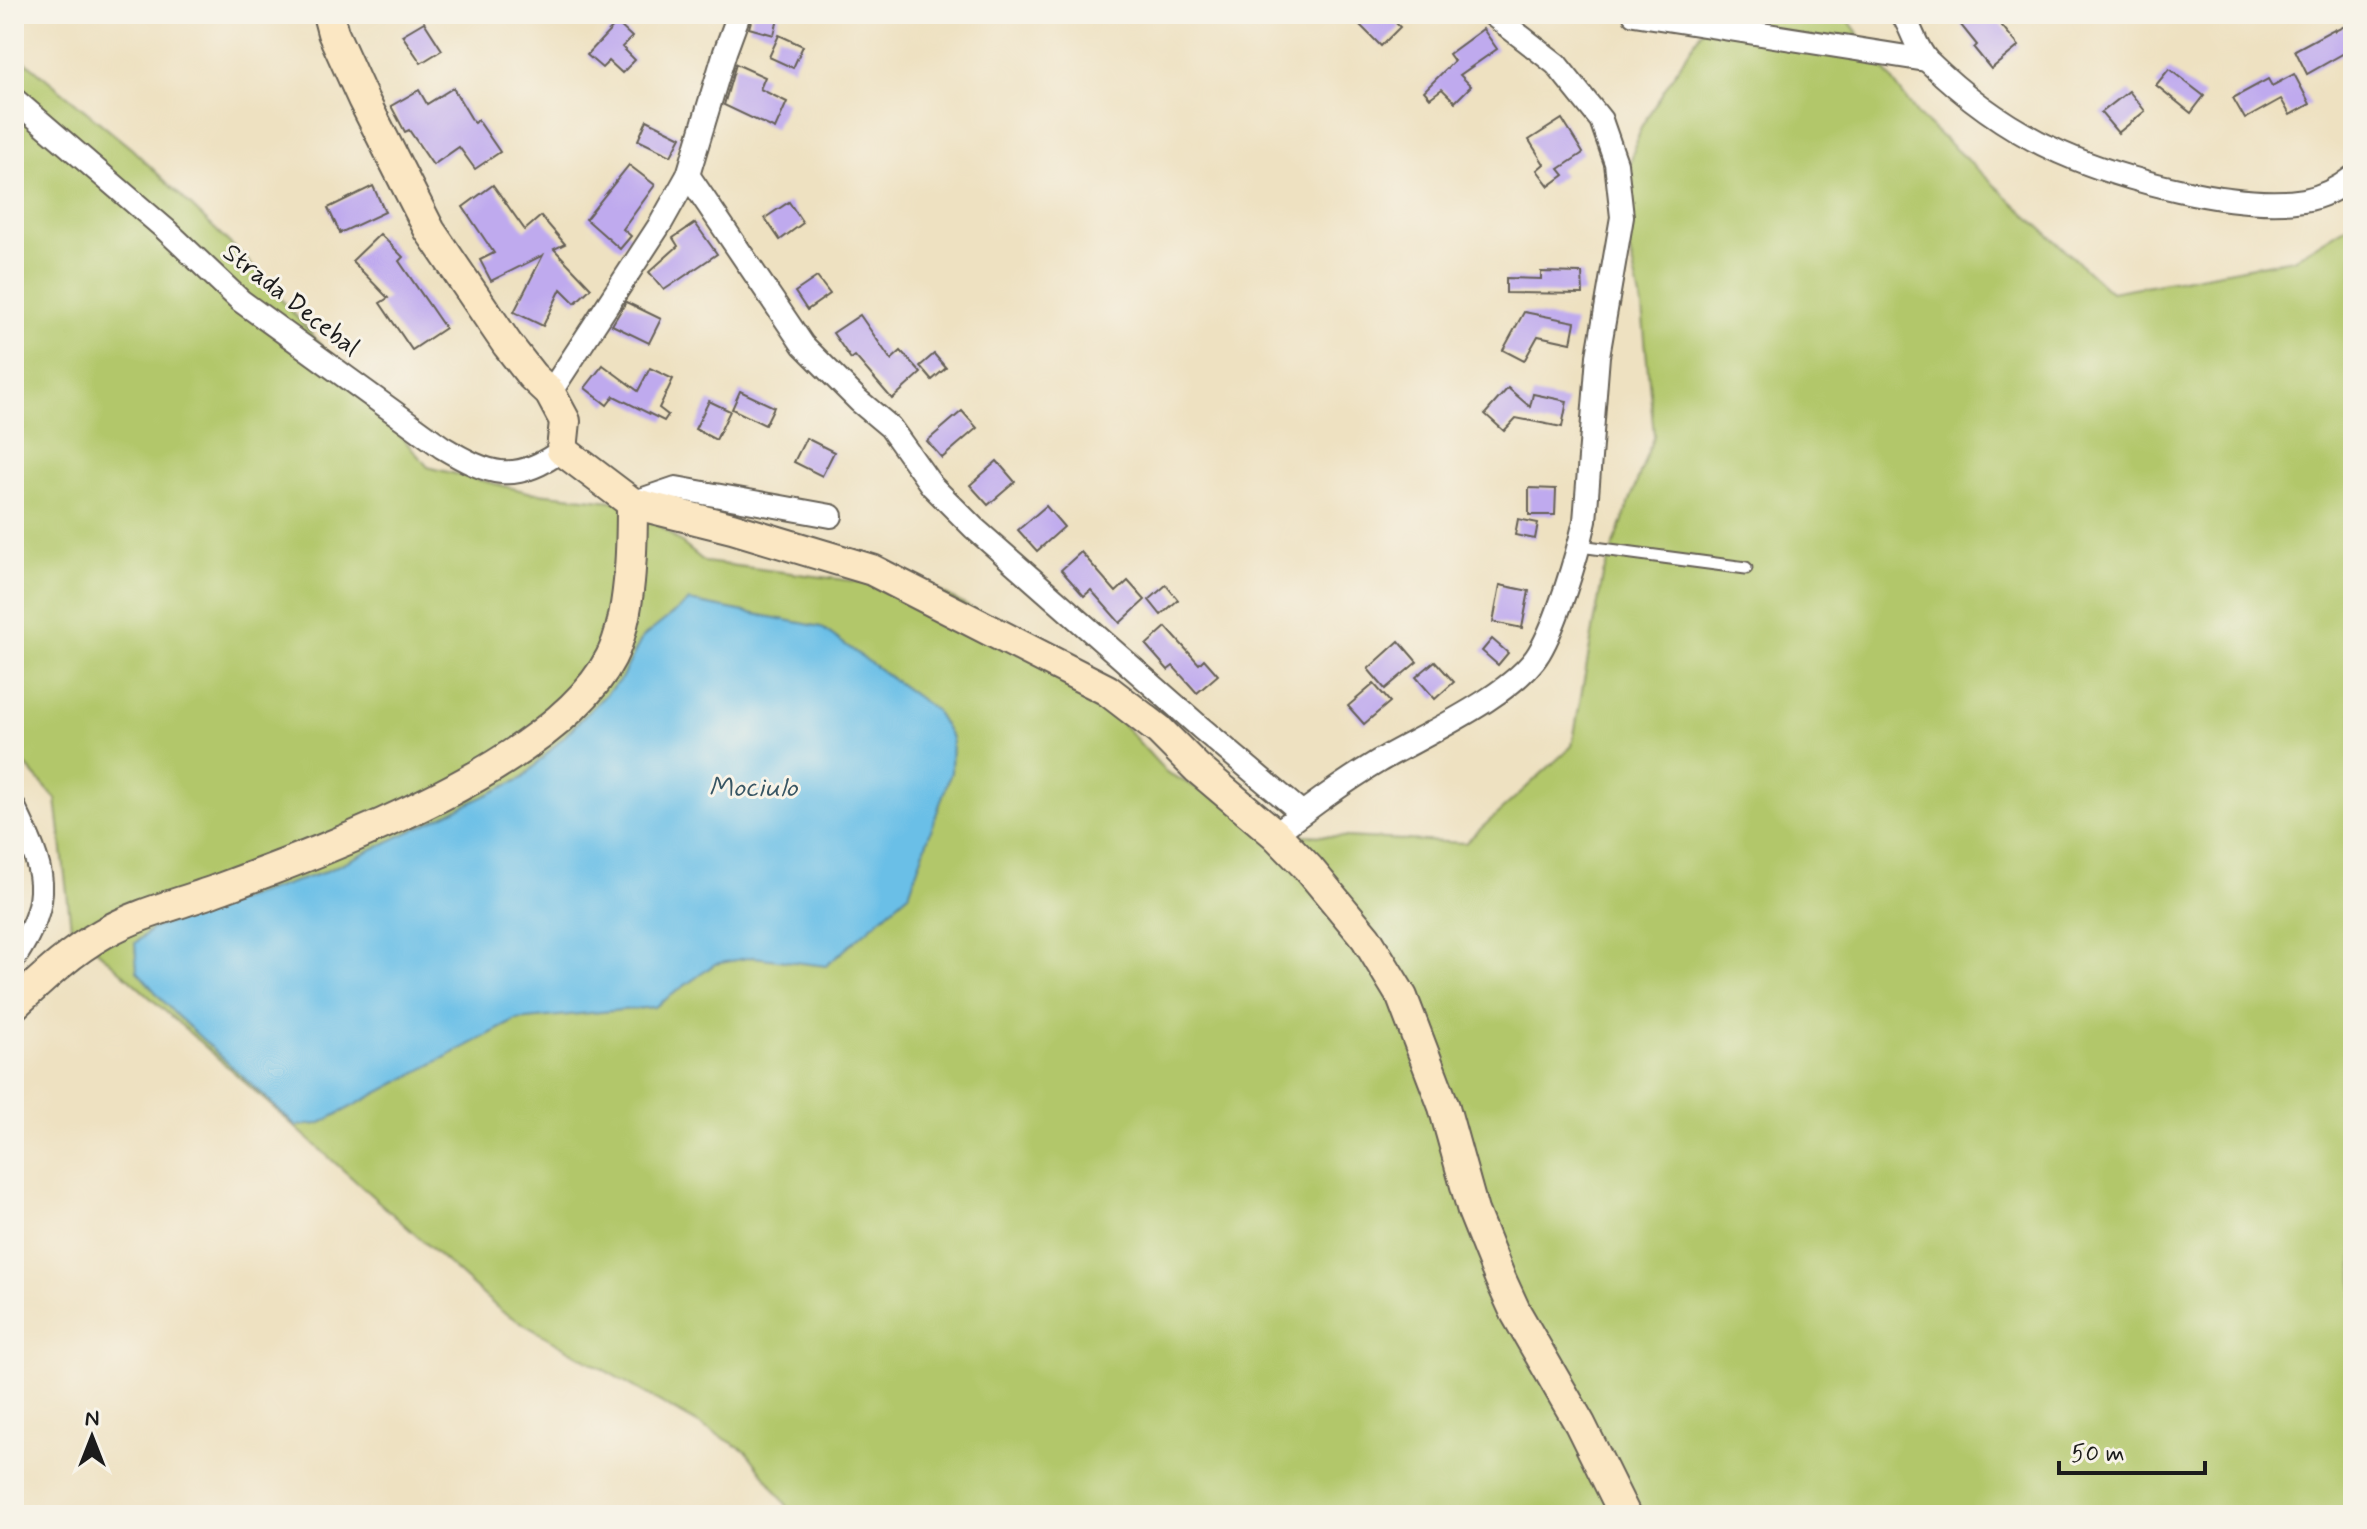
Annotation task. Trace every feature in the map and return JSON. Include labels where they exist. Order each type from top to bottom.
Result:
[{"type":"street","points":[[328,14],[333,33],[363,99],[430,231],[507,344],[550,393],[565,421],[562,450],[632,503],[732,528],[872,570],[1107,690],[1159,730],[1197,768],[1275,834],[1309,869],[1366,938],[1402,997],[1444,1107],[1473,1211],[1500,1278],[1580,1424],[1625,1515]]},
{"type":"street","points":[[550,393],[661,223],[688,175],[739,14]]},
{"type":"street","points":[[1275,834],[1328,793],[1519,678],[1539,653],[1580,546],[1585,521],[1598,356],[1622,217],[1616,163],[1601,120],[1556,64],[1492,14]]},
{"type":"street","points":[[1634,14],[1926,60]]},
{"type":"street","points":[[1902,14],[1926,60],[1988,111],[2060,152],[2140,180],[2204,194],[2264,202],[2305,200],[2337,189],[2353,177]]},
{"type":"street","name":"Strada Decebal","points":[[14,99],[165,229],[241,301],[442,447],[475,467],[508,474],[542,465],[562,450]]},
{"type":"street","points":[[688,175],[803,345],[890,427],[932,486],[974,528],[1302,813]]},
{"type":"street","points":[[632,503],[676,488],[831,516]]},
{"type":"street","points":[[14,1005],[73,954],[104,933],[140,916],[294,861],[395,817],[529,743],[569,712],[595,684],[612,654],[624,610],[632,556],[632,503]]},
{"type":"street","points":[[14,807],[28,835],[42,877],[40,906],[32,933],[14,959]]},
{"type":"lane","points":[[1580,546],[1746,568]]},
{"type":"green space","points":[[1712,14],[1844,14],[1917,114],[2111,292],[2293,259],[2353,222],[2353,1515],[794,1515],[746,1451],[501,1311],[71,927],[56,799],[14,752],[14,52],[132,149],[244,257],[428,467],[528,492],[632,503],[705,562],[940,592],[1059,654],[1166,772],[1285,834],[1465,843],[1572,746],[1603,575],[1654,435],[1642,308],[1619,201],[1641,127]]},
{"type":"water","name":"Mociulo","points":[[689,601],[821,627],[935,710],[952,738],[951,772],[909,894],[826,966],[753,957],[715,964],[655,1007],[516,1020],[319,1124],[296,1126],[173,1012],[137,971],[135,943],[153,928],[322,873],[523,778],[621,679],[642,638]]},
{"type":"building","points":[[753,14],[779,14],[774,35],[749,28]]},
{"type":"building","points":[[1349,14],[1387,14],[1400,27],[1381,46]]},
{"type":"building","points":[[1952,14],[1992,14],[2019,46],[1991,69],[1974,48],[1977,45]]},
{"type":"building","points":[[424,22],[442,50],[421,63],[402,35]]},
{"type":"building","points":[[2353,22],[2353,48],[2307,74],[2295,50]]},
{"type":"building","points":[[617,23],[632,37],[622,47],[635,60],[622,73],[609,61],[602,68],[587,55]]},
{"type":"building","points":[[1483,29],[1497,49],[1460,75],[1471,86],[1455,102],[1442,89],[1430,98],[1424,91],[1454,61],[1449,54]]},
{"type":"building","points":[[779,35],[803,46],[793,68],[769,57]]},
{"type":"building","points":[[736,64],[765,77],[760,89],[787,102],[775,129],[724,105]]},
{"type":"building","points":[[2169,69],[2204,96],[2191,113],[2156,85]]},
{"type":"building","points":[[2294,74],[2310,104],[2290,115],[2281,99],[2245,119],[2233,98],[2268,79],[2272,86]]},
{"type":"building","points":[[453,88],[474,123],[478,120],[500,152],[475,169],[459,147],[433,165],[409,130],[405,132],[391,106],[419,90],[427,104]]},
{"type":"building","points":[[2129,91],[2145,111],[2118,133],[2101,113]]},
{"type":"building","points":[[1562,119],[1583,153],[1559,169],[1564,175],[1549,186],[1537,170],[1544,164],[1529,140]]},
{"type":"building","points":[[647,120],[681,137],[671,156],[638,140]]},
{"type":"building","points":[[629,165],[655,185],[623,229],[631,236],[620,249],[586,219]]},
{"type":"building","points":[[493,185],[525,230],[541,216],[565,244],[554,249],[591,288],[575,303],[561,289],[543,326],[514,312],[543,255],[491,281],[480,260],[494,253],[463,207]]},
{"type":"building","points":[[373,186],[385,212],[340,233],[328,208]]},
{"type":"building","points":[[789,202],[803,223],[780,240],[765,218]]},
{"type":"building","points":[[695,223],[717,254],[664,290],[649,272],[678,246],[673,238]]},
{"type":"building","points":[[380,234],[403,257],[399,261],[445,328],[412,350],[380,303],[388,298],[352,261]]},
{"type":"building","points":[[1541,272],[1582,273],[1583,294],[1506,293],[1506,278],[1541,279]]},
{"type":"building","points":[[817,277],[830,294],[807,310],[795,292]]},
{"type":"building","points":[[626,302],[661,319],[649,343],[612,325]]},
{"type":"building","points":[[1524,312],[1575,322],[1571,343],[1538,336],[1524,361],[1503,350]]},
{"type":"building","points":[[860,315],[891,360],[901,351],[921,373],[892,399],[855,356],[851,359],[833,333]]},
{"type":"building","points":[[934,354],[946,368],[932,380],[920,366]]},
{"type":"building","points":[[603,365],[638,391],[650,368],[673,379],[659,408],[668,415],[664,421],[614,396],[607,405],[585,388]]},
{"type":"building","points":[[1508,388],[1530,407],[1533,394],[1567,401],[1562,427],[1516,418],[1504,431],[1485,414]]},
{"type":"building","points":[[740,391],[774,407],[765,425],[732,409]]},
{"type":"building","points":[[709,401],[730,411],[716,440],[695,429]]},
{"type":"building","points":[[962,411],[977,428],[942,458],[927,441]]},
{"type":"building","points":[[806,438],[834,452],[822,476],[794,462]]},
{"type":"building","points":[[997,461],[1015,482],[988,505],[970,485]]},
{"type":"building","points":[[1529,488],[1556,489],[1555,515],[1529,515]]},
{"type":"building","points":[[1046,506],[1064,527],[1037,551],[1018,530]]},
{"type":"building","points":[[1518,519],[1538,523],[1535,539],[1515,535]]},
{"type":"building","points":[[1081,552],[1116,592],[1128,581],[1145,600],[1120,623],[1091,590],[1084,596],[1061,570]]},
{"type":"building","points":[[1166,585],[1178,600],[1161,615],[1149,600]]},
{"type":"building","points":[[1500,585],[1529,591],[1522,628],[1493,622]]},
{"type":"building","points":[[1166,627],[1199,664],[1204,659],[1218,675],[1197,693],[1173,666],[1168,670],[1146,645]]},
{"type":"building","points":[[1492,639],[1508,653],[1498,665],[1482,651]]},
{"type":"building","points":[[1399,641],[1417,662],[1385,689],[1368,669]]},
{"type":"building","points":[[1435,661],[1454,682],[1435,699],[1416,677]]},
{"type":"building","points":[[1374,684],[1390,702],[1364,724],[1348,706]]}]
